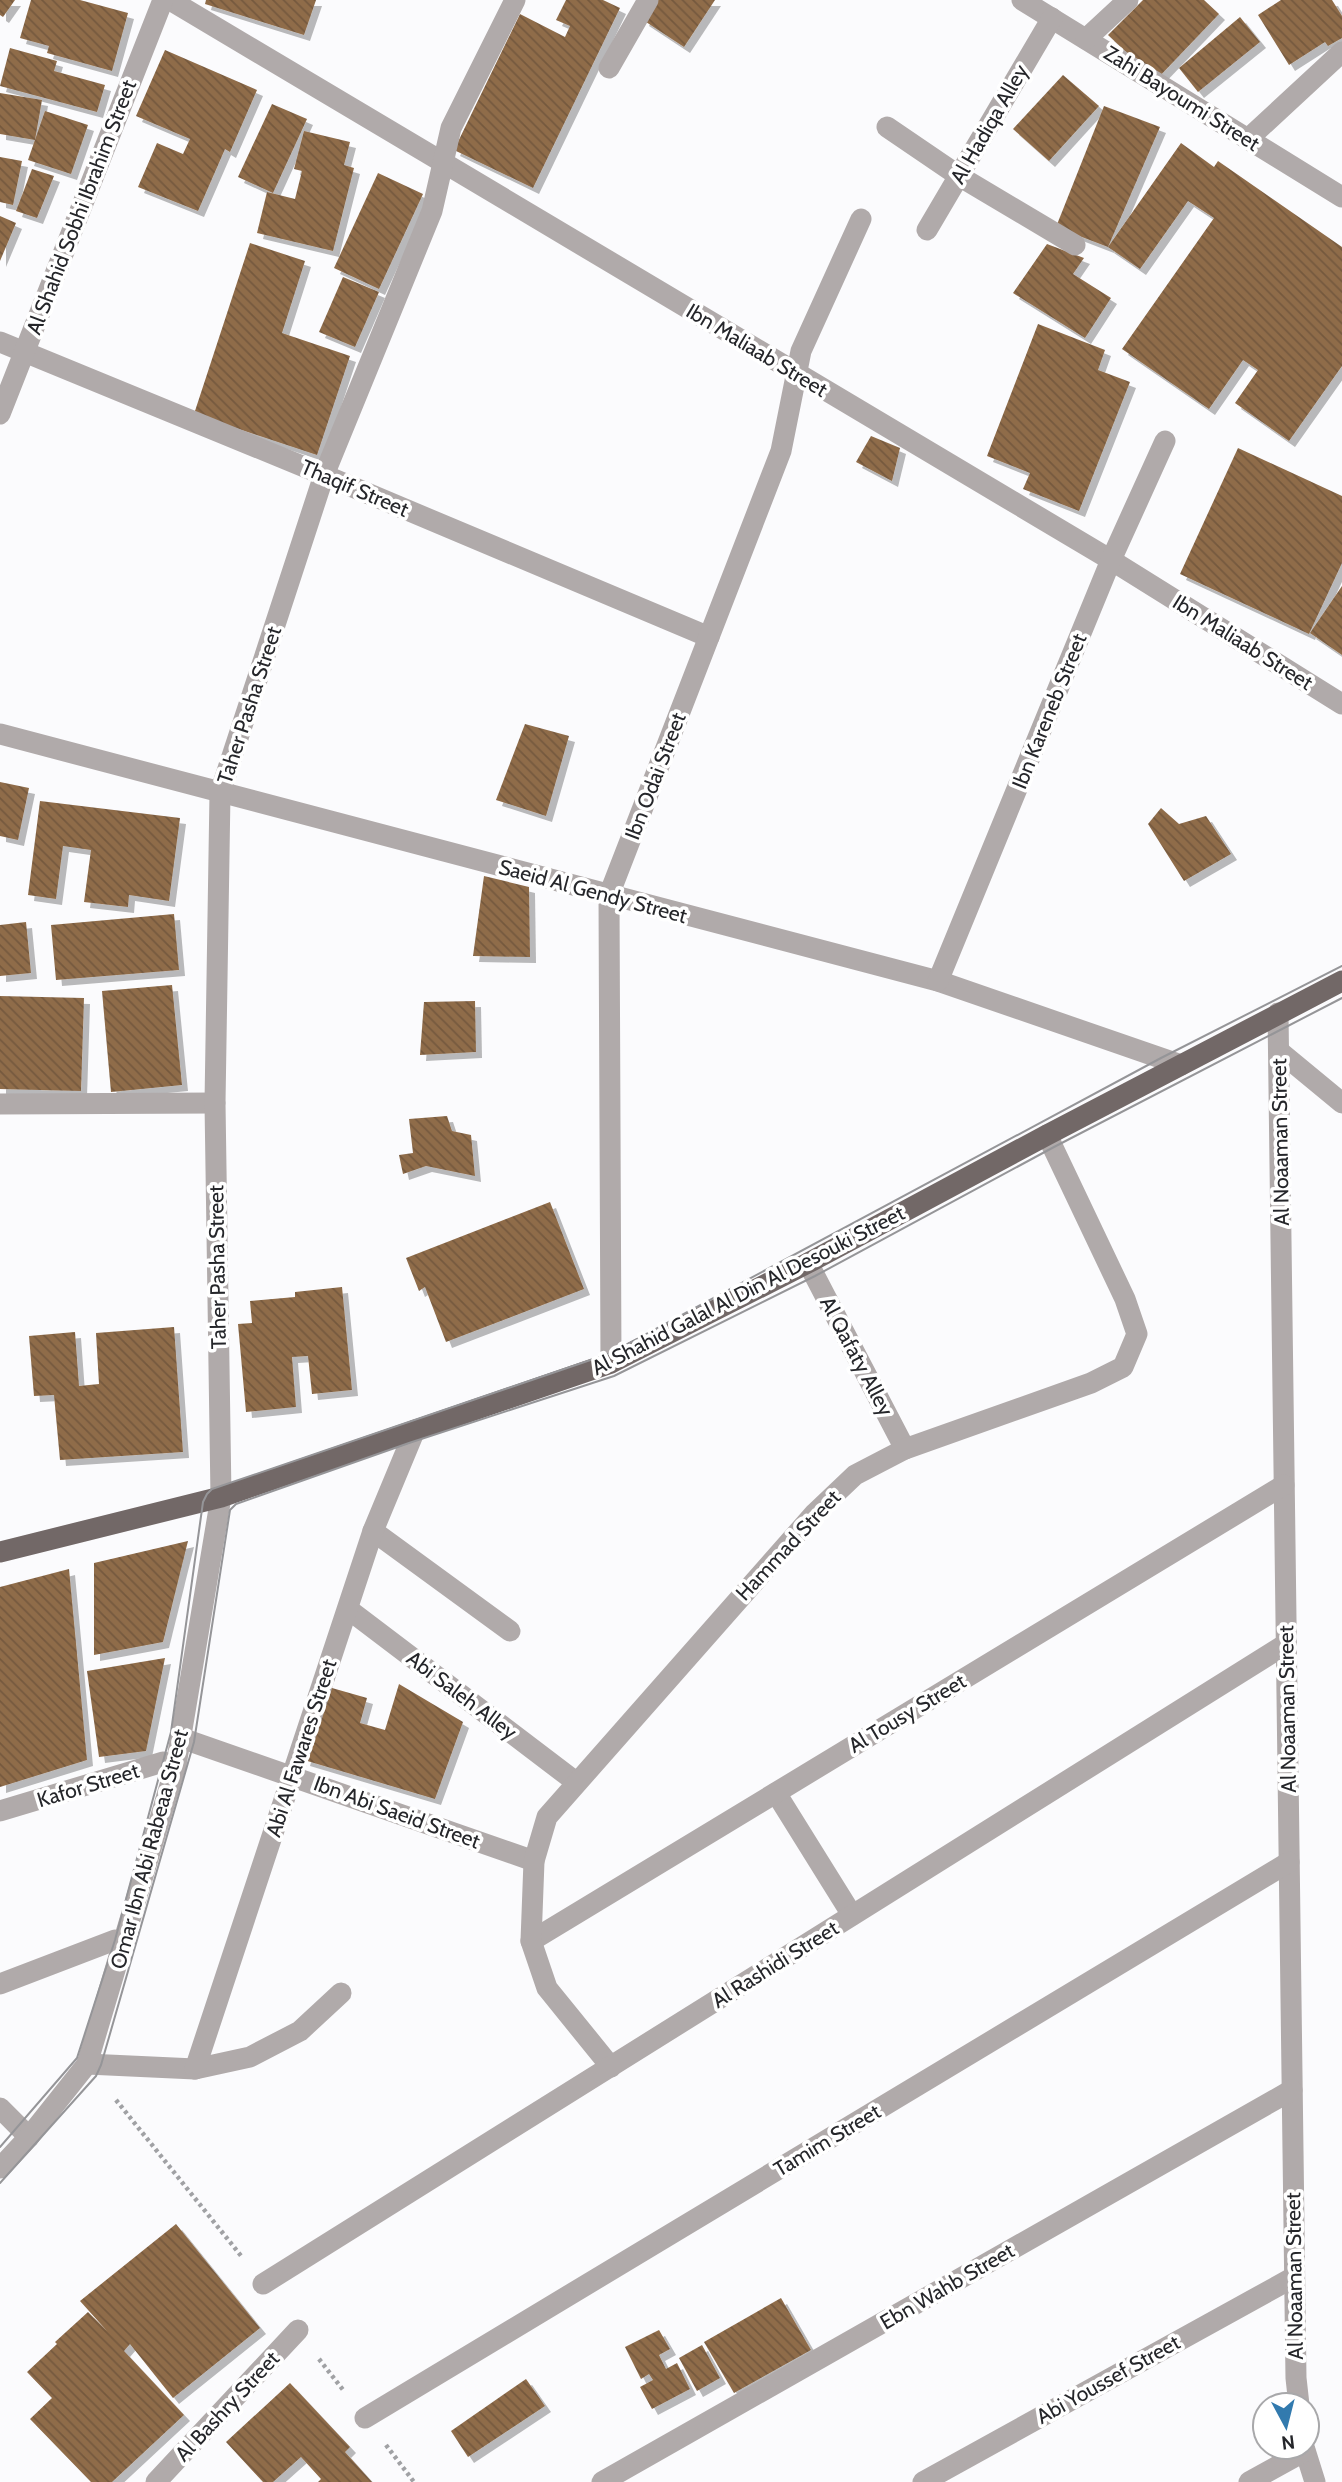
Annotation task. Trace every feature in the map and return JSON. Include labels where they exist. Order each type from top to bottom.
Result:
[{"type":"main road","name":"Al Shahid Galal Al Din Al Desouki Street","points":[[0,1552],[220,1497],[611,1363],[808,1264],[1342,981]]},
{"type":"street","name":"Al Shahid Sobhi Ibrahim Street","points":[[0,414],[163,0]]},
{"type":"street","name":"Ibn Maliaab Street","points":[[170,0],[1111,560],[1342,704]]},
{"type":"street","name":"Taher Pasha Street","points":[[220,1497],[215,1104],[219,793],[324,475],[432,211],[452,128],[515,0]]},
{"type":"street","points":[[609,68],[648,0]]},
{"type":"street","name":"Zahi Bayoumi Street","points":[[1022,0],[1342,197]]},
{"type":"street","points":[[1086,39],[1128,0]]},
{"type":"street","name":"Al Hadiqa Alley","points":[[927,230],[1052,18]]},
{"type":"street","points":[[1248,139],[1342,52]]},
{"type":"street","points":[[887,127],[959,176],[1075,245]]},
{"type":"street","name":"Ibn Odai Street","points":[[611,1363],[608,895],[781,451],[802,351],[810,329],[861,219]]},
{"type":"street","name":"Thaqif Street","points":[[0,342],[709,637]]},
{"type":"street","name":"Ibn Kareneb Street","points":[[938,981],[1111,560],[1165,442]]},
{"type":"street","name":"Saeid Al Gendy Street","points":[[0,734],[938,981],[1181,1065]]},
{"type":"street","name":"Al Noaaman Street","points":[[1278,1013],[1297,2391]]},
{"type":"street","points":[[1279,1051],[1342,1102]]},
{"type":"street","points":[[0,1104],[215,1104]]},
{"type":"street","name":"Hammad Street","points":[[611,2067],[547,1988],[531,1941],[534,1861],[547,1817],[815,1513],[855,1475],[905,1449],[1091,1383],[1123,1367],[1137,1334],[1125,1299],[1047,1135]]},
{"type":"street","name":"Al Qafaty Alley","points":[[808,1264],[905,1449]]},
{"type":"street","name":"Abi Al Fawares Street","points":[[195,2069],[373,1531],[415,1430]]},
{"type":"street","name":"Al Tousy Street","points":[[531,1941],[1284,1485]]},
{"type":"street","name":"Omar Ibn Abi Rabeaa Street","points":[[0,2168],[29,2137],[87,2064],[176,1765],[220,1497]]},
{"type":"street","points":[[373,1531],[510,1631]]},
{"type":"street","name":"Abi Saleh Alley","points":[[348,1609],[576,1782]]},
{"type":"street","name":"Al Rashidi Street","points":[[263,2284],[1286,1644]]},
{"type":"street","name":"Ibn Abi Saeid Street","points":[[181,1738],[534,1861]]},
{"type":"street","name":"Kafor Street","points":[[0,1811],[163,1762],[176,1765]]},
{"type":"street","points":[[776,1793],[852,1916]]},
{"type":"street","name":"Tamim Street","points":[[365,2418],[1289,1862]]},
{"type":"street","points":[[0,1984],[115,1940],[124,1943]]},
{"type":"street","points":[[87,2064],[195,2069],[250,2057],[300,2031],[341,1993]]},
{"type":"street","name":"Ebn Wahb Street","points":[[602,2482],[1292,2090]]},
{"type":"street","points":[[0,2108],[29,2137]]},
{"type":"street","name":"Abi Youssef Street","points":[[923,2482],[1294,2277]]},
{"type":"street","name":"Al Bashry Street","points":[[156,2482],[298,2330]]},
{"type":"street","points":[[1249,2482],[1284,2461]]},
{"type":"street","points":[[1308,2461],[1315,2482]]},
{"type":"building","points":[[0,0],[15,0],[3,17],[0,15]]},
{"type":"building","points":[[31,0],[80,0],[128,13],[112,71],[47,53],[49,46],[20,38]]},
{"type":"building","points":[[206,0],[316,0],[304,35],[205,4]]},
{"type":"building","points":[[566,0],[603,0],[620,8],[533,188],[454,150],[520,14],[565,37],[570,26],[556,20]]},
{"type":"building","points":[[656,0],[715,0],[684,47],[643,20]]},
{"type":"building","points":[[1143,0],[1204,0],[1219,14],[1156,80],[1108,35]]},
{"type":"building","points":[[1281,0],[1332,0],[1342,16],[1342,38],[1328,46],[1325,42],[1289,65],[1258,15]]},
{"type":"building","points":[[1240,17],[1260,42],[1198,92],[1179,68]]},
{"type":"building","points":[[10,48],[57,61],[54,71],[105,85],[97,112],[0,86]]},
{"type":"building","points":[[165,50],[257,90],[230,152],[225,149],[198,211],[138,187],[157,143],[183,154],[190,139],[136,116]]},
{"type":"building","points":[[1063,75],[1099,106],[1049,161],[1013,129]]},
{"type":"building","points":[[0,93],[42,100],[35,140],[0,134]]},
{"type":"building","points":[[272,104],[307,119],[273,193],[238,177]]},
{"type":"building","points":[[1104,106],[1160,127],[1108,247],[1056,227]]},
{"type":"building","points":[[45,111],[88,125],[71,174],[28,160]]},
{"type":"building","points":[[304,131],[350,142],[344,165],[354,168],[333,251],[257,233],[267,192],[295,199],[302,171],[294,169]]},
{"type":"building","points":[[1181,143],[1214,167],[1218,161],[1342,247],[1342,366],[1289,441],[1235,403],[1258,370],[1243,360],[1209,409],[1122,349],[1214,218],[1188,201],[1140,269],[1108,247]]},
{"type":"building","points":[[0,157],[22,161],[13,205],[0,202]]},
{"type":"building","points":[[32,169],[54,176],[37,218],[16,211]]},
{"type":"building","points":[[378,173],[423,194],[379,289],[334,268]]},
{"type":"building","points":[[0,216],[16,223],[0,261]]},
{"type":"building","points":[[250,243],[305,261],[282,333],[350,356],[317,455],[194,414]]},
{"type":"building","points":[[1047,244],[1084,258],[1073,274],[1111,298],[1085,338],[1013,293]]},
{"type":"building","points":[[343,277],[379,292],[355,347],[319,332]]},
{"type":"building","points":[[1038,324],[1105,350],[1098,370],[1130,382],[1079,511],[1023,489],[1030,473],[987,456]]},
{"type":"building","points":[[871,436],[900,448],[892,481],[856,462]]},
{"type":"building","points":[[1238,448],[1342,496],[1342,563],[1309,634],[1180,574]]},
{"type":"building","points":[[1342,586],[1342,655],[1310,633]]},
{"type":"building","points":[[525,724],[569,736],[546,816],[496,800]]},
{"type":"building","points":[[0,782],[29,788],[18,840],[0,836]]},
{"type":"building","points":[[40,801],[180,818],[169,901],[129,895],[128,907],[84,902],[91,850],[63,846],[56,899],[28,895]]},
{"type":"building","points":[[1161,808],[1179,824],[1206,816],[1231,854],[1184,881],[1148,824]]},
{"type":"building","points":[[484,876],[529,887],[530,957],[473,956]]},
{"type":"building","points":[[174,914],[179,970],[56,980],[51,925]]},
{"type":"building","points":[[26,922],[31,973],[0,976],[0,925]]},
{"type":"building","points":[[172,985],[182,1085],[111,1092],[102,991]]},
{"type":"building","points":[[0,996],[84,998],[81,1091],[0,1089]]},
{"type":"building","points":[[475,1001],[476,1052],[420,1055],[424,1002]]},
{"type":"building","points":[[447,1116],[452,1131],[471,1135],[475,1176],[426,1166],[403,1174],[399,1155],[413,1153],[409,1119]]},
{"type":"building","points":[[550,1202],[584,1289],[446,1342],[425,1287],[419,1291],[406,1258]]},
{"type":"building","points":[[342,1287],[352,1390],[312,1394],[308,1356],[292,1357],[296,1407],[246,1412],[238,1324],[252,1323],[250,1301],[295,1297],[295,1292]]},
{"type":"building","points":[[174,1327],[183,1452],[60,1460],[54,1395],[34,1396],[29,1336],[75,1332],[79,1386],[99,1384],[96,1333]]},
{"type":"building","points":[[188,1541],[163,1642],[94,1655],[94,1563]]},
{"type":"building","points":[[69,1569],[87,1760],[0,1787],[0,1587]]},
{"type":"building","points":[[165,1658],[146,1751],[99,1757],[87,1671]]},
{"type":"building","points":[[399,1684],[463,1722],[435,1799],[304,1760],[325,1686],[367,1698],[360,1723],[385,1730]]},
{"type":"building","points":[[176,2224],[260,2328],[173,2398],[130,2344],[124,2351],[184,2415],[112,2482],[91,2482],[30,2419],[52,2398],[27,2372],[88,2312],[107,2331],[80,2301]]},
{"type":"building","points":[[781,2298],[811,2350],[734,2393],[704,2342]]},
{"type":"building","points":[[659,2330],[670,2349],[659,2355],[666,2369],[677,2363],[690,2389],[652,2409],[640,2387],[653,2380],[649,2374],[641,2379],[625,2347]]},
{"type":"building","points":[[702,2345],[720,2378],[697,2391],[679,2358]]},
{"type":"building","points":[[526,2379],[545,2406],[468,2457],[451,2431]]},
{"type":"building","points":[[290,2383],[350,2447],[345,2452],[372,2482],[318,2482],[321,2479],[301,2457],[273,2482],[263,2482],[226,2442]]},
{"type":"tram line","points":[[0,2147],[77,2058],[115,1940],[171,1732],[203,1502],[212,1489],[611,1353],[1161,1058],[1342,966]]},
{"type":"tram line","points":[[0,2183],[96,2076],[101,2065],[194,1742],[230,1510],[236,1504],[409,1443],[614,1376],[815,1276],[1054,1147],[1342,998]]}]
